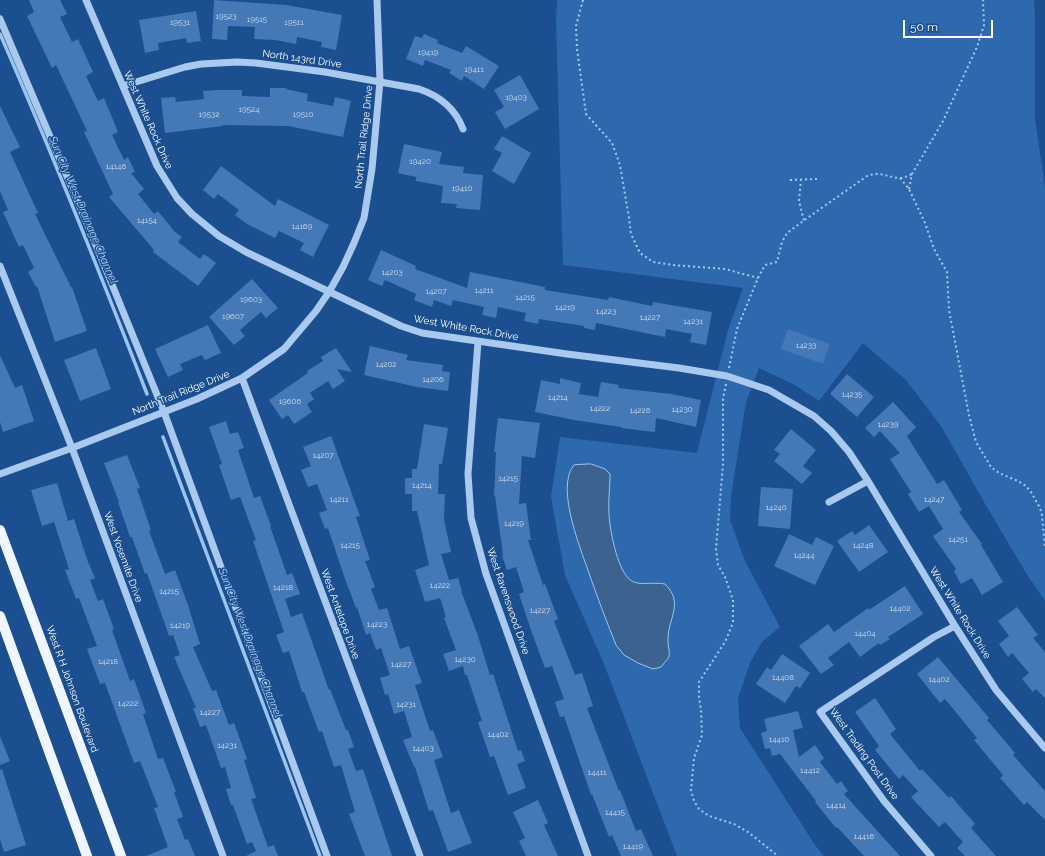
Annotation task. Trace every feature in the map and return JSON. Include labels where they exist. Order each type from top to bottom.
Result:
[{"type":"main road","name":"West R H Johnson Boulevard","points":[[0,530],[122,856]]},
{"type":"main road","points":[[0,616],[87,856]]},
{"type":"street","name":"West White Rock Drive","points":[[86,0],[157,166],[177,198],[192,214],[219,236],[239,248],[401,326],[422,333],[478,342],[679,368],[727,376],[769,390],[814,416],[841,442],[868,481],[955,626],[996,690],[1045,748]]},
{"type":"street","name":"North Trail Ridge Drive","points":[[0,474],[197,400],[242,378],[284,349],[316,312],[329,292],[354,243],[364,218],[372,169],[380,81],[377,0]]},
{"type":"street","points":[[0,19],[89,228],[162,413],[327,856]]},
{"type":"street","name":"North 143rd Drive","points":[[123,86],[185,67],[219,62],[256,63],[405,85],[430,92],[443,100],[454,111],[463,129]]},
{"type":"street","name":"West Yosemite Drive","points":[[0,266],[72,448],[223,856]]},
{"type":"street","name":"West Ravenswood Drive","points":[[478,342],[468,474],[471,518],[486,574],[588,856]]},
{"type":"street","name":"West Antelope Drive","points":[[242,378],[420,856]]},
{"type":"street","points":[[829,502],[868,481]]},
{"type":"street","name":"West Trading Post Drive","points":[[931,856],[884,801],[820,712],[955,626]]},
{"type":"path","points":[[583,0],[576,26],[577,49],[586,114],[612,144],[620,165],[631,234],[640,253],[653,262],[673,266],[724,269],[758,278]]},
{"type":"path","points":[[909,189],[912,174],[944,121],[977,47],[984,25],[983,0]]},
{"type":"path","points":[[778,856],[748,832],[734,824],[710,816],[699,809],[694,801],[691,790],[694,758],[702,735],[699,682],[725,642],[734,623],[733,600],[725,577],[718,565],[716,549],[723,464],[723,399],[727,376],[738,329],[758,278],[765,265],[776,262],[784,237],[867,176],[872,174],[884,174],[900,178],[912,174]]},
{"type":"path","points":[[900,178],[909,189],[925,223],[934,249],[947,272],[949,310],[969,415],[976,442],[991,467],[1018,481],[1026,486],[1031,492],[1040,508],[1042,515],[1045,547]]},
{"type":"path","points":[[801,179],[799,201],[804,221]]},
{"type":"path","points":[[790,180],[817,179]]},
{"type":"shaded area","points":[[557,0],[1034,0],[1035,118],[1045,187],[1045,601],[1026,573],[941,426],[906,380],[863,343],[819,401],[795,385],[759,368],[746,402],[731,496],[730,520],[745,561],[780,627],[762,642],[750,663],[738,698],[740,728],[815,845],[824,856],[677,856],[604,664],[565,575],[551,497],[560,437],[697,453],[728,330],[743,288],[563,265],[556,21]]},
{"type":"shaded area","points":[[591,464],[605,469],[610,474],[609,515],[613,541],[623,572],[628,578],[637,583],[665,584],[671,591],[674,598],[674,612],[668,633],[669,657],[661,667],[653,669],[638,663],[624,655],[616,645],[582,554],[568,505],[567,489],[569,475],[574,465]]},
{"type":"building","points":[[29,0],[60,0],[67,14],[60,17],[72,42],[78,39],[93,72],[86,76],[98,101],[104,98],[118,132],[112,135],[124,160],[128,157],[135,172],[131,173],[144,189],[138,194],[154,214],[158,211],[174,231],[182,237],[178,242],[200,259],[204,254],[216,263],[198,286],[153,252],[154,250],[109,197],[113,194],[84,132],[87,131],[56,65],[52,68],[27,16],[34,12]]},
{"type":"building","points":[[214,0],[286,5],[342,15],[336,50],[321,47],[322,42],[297,37],[296,44],[275,40],[254,39],[255,27],[228,26],[227,40],[212,39]]},
{"type":"building","points":[[196,11],[201,41],[187,43],[186,38],[158,43],[159,50],[145,53],[139,20]]},
{"type":"building","points":[[424,34],[438,40],[437,43],[462,53],[466,46],[499,66],[484,89],[464,76],[462,81],[449,73],[451,70],[425,60],[423,66],[406,59],[415,36],[422,38]]},
{"type":"building","points":[[520,75],[539,109],[505,129],[495,112],[504,107],[494,90]]},
{"type":"building","points":[[270,88],[286,88],[308,94],[307,101],[333,106],[335,97],[351,101],[343,137],[288,126],[223,125],[165,133],[161,98],[175,97],[176,102],[204,99],[203,91],[216,90],[242,90],[242,96],[270,97]]},
{"type":"building","points":[[0,106],[20,147],[10,152],[38,213],[35,214],[72,287],[87,331],[55,342],[37,286],[36,287],[28,272],[34,268],[23,245],[19,247],[3,212],[8,210],[0,191]]},
{"type":"building","points":[[502,136],[531,153],[514,184],[492,171],[502,153],[494,149]]},
{"type":"building","points":[[404,144],[442,152],[439,164],[464,167],[463,173],[483,175],[480,210],[456,208],[457,204],[441,203],[443,186],[416,181],[416,177],[398,173]]},
{"type":"building","points":[[221,166],[275,206],[278,199],[329,225],[313,257],[300,250],[304,243],[279,231],[275,238],[247,224],[235,215],[239,210],[218,194],[214,199],[203,190]]},
{"type":"building","points":[[381,250],[416,266],[415,269],[467,288],[470,272],[545,287],[545,290],[608,300],[609,297],[652,306],[653,302],[712,312],[706,345],[690,342],[692,334],[666,329],[665,337],[596,323],[595,330],[584,328],[584,326],[539,319],[538,324],[524,321],[526,313],[498,307],[496,318],[482,315],[484,307],[453,300],[451,306],[434,300],[432,307],[414,300],[416,294],[385,280],[382,286],[368,280]]},
{"type":"building","points":[[252,279],[278,308],[266,318],[261,312],[240,330],[245,336],[234,345],[209,317]]},
{"type":"building","points":[[208,325],[221,353],[205,360],[202,355],[180,364],[183,370],[168,377],[155,349]]},
{"type":"building","points":[[788,329],[830,344],[823,364],[781,349]]},
{"type":"building","points":[[370,346],[408,355],[406,360],[443,365],[442,371],[450,372],[448,391],[417,387],[364,375]]},
{"type":"building","points":[[96,348],[111,389],[80,401],[64,360]]},
{"type":"building","points":[[336,348],[352,372],[337,369],[345,381],[333,389],[328,381],[310,393],[314,399],[307,404],[312,412],[294,424],[288,415],[282,419],[269,400],[308,373],[307,371],[323,361],[321,357]]},
{"type":"building","points":[[0,355],[15,388],[22,385],[34,421],[3,432],[0,422]]},
{"type":"building","points":[[847,374],[874,397],[857,417],[830,394]]},
{"type":"building","points":[[560,378],[581,383],[579,394],[598,397],[601,382],[619,385],[618,388],[671,394],[701,400],[696,427],[656,418],[655,432],[621,428],[535,412],[541,380],[560,384]]},
{"type":"building","points":[[893,402],[916,427],[907,436],[937,484],[944,480],[962,510],[959,512],[982,544],[981,545],[1003,582],[982,595],[972,578],[961,584],[954,571],[956,569],[933,536],[943,529],[929,506],[919,512],[908,494],[911,492],[890,459],[900,453],[880,431],[874,437],[865,428]]},
{"type":"building","points":[[498,418],[540,423],[535,458],[522,456],[519,504],[526,503],[531,540],[528,540],[543,585],[545,584],[558,619],[554,621],[575,675],[582,673],[593,706],[587,708],[619,791],[620,790],[636,831],[641,829],[653,856],[621,856],[612,835],[609,837],[592,794],[591,795],[564,716],[560,717],[555,702],[564,699],[552,666],[545,668],[532,633],[519,594],[524,592],[516,567],[507,570],[502,556],[494,496],[496,452],[494,452]]},
{"type":"building","points":[[226,421],[230,434],[238,432],[244,448],[238,450],[254,498],[260,496],[287,575],[292,573],[300,594],[285,599],[291,617],[302,613],[329,690],[330,689],[354,747],[348,749],[356,771],[363,769],[392,856],[365,856],[349,814],[355,812],[341,765],[334,767],[322,731],[319,732],[304,692],[302,692],[289,651],[283,653],[276,635],[284,632],[253,541],[256,540],[240,497],[231,500],[219,465],[222,464],[209,427]]},
{"type":"building","points":[[424,424],[448,428],[442,464],[439,464],[438,494],[445,494],[444,520],[451,552],[441,554],[449,580],[458,578],[461,591],[477,633],[490,675],[493,674],[518,751],[521,750],[525,761],[517,764],[526,788],[508,795],[494,756],[490,757],[478,722],[482,721],[463,666],[449,671],[443,654],[456,650],[444,618],[446,617],[440,598],[425,602],[415,570],[429,565],[417,511],[412,511],[412,494],[405,494],[405,478],[412,478],[412,469],[417,469]]},
{"type":"building","points":[[791,429],[816,450],[803,466],[812,473],[802,484],[774,461],[780,454],[774,450]]},
{"type":"building","points":[[331,436],[360,516],[356,517],[370,560],[365,561],[375,587],[371,589],[379,610],[387,608],[400,649],[409,646],[422,683],[415,685],[430,731],[433,730],[443,757],[434,760],[451,813],[459,810],[472,843],[448,852],[433,810],[429,811],[415,767],[403,740],[412,737],[404,711],[394,714],[388,694],[385,695],[380,678],[390,675],[381,648],[376,650],[370,633],[366,635],[328,528],[325,529],[319,513],[327,510],[317,484],[308,487],[301,470],[311,466],[303,447]]},
{"type":"building","points":[[127,455],[140,488],[137,489],[151,530],[149,531],[165,574],[175,570],[200,644],[193,647],[212,691],[216,690],[229,725],[234,723],[247,759],[244,760],[256,798],[251,799],[268,847],[274,845],[278,856],[246,856],[256,851],[252,842],[247,844],[233,805],[231,805],[226,789],[231,788],[225,767],[221,768],[206,725],[200,727],[193,708],[196,708],[174,657],[180,655],[173,635],[169,636],[147,573],[145,574],[132,537],[130,537],[119,502],[104,463]]},
{"type":"building","points":[[57,483],[68,521],[74,519],[88,562],[95,578],[90,580],[98,601],[103,599],[130,681],[134,679],[146,713],[143,714],[158,759],[163,758],[176,792],[174,792],[183,817],[177,819],[185,840],[188,839],[195,856],[146,856],[168,847],[154,808],[158,807],[140,761],[134,763],[105,683],[100,684],[87,649],[97,646],[79,598],[76,599],[65,570],[69,569],[54,522],[42,526],[31,490]]},
{"type":"building","points":[[761,487],[793,489],[790,529],[758,526]]},
{"type":"building","points":[[869,525],[888,552],[859,572],[837,541],[852,531],[855,535]]},
{"type":"building","points":[[789,534],[812,545],[816,537],[834,546],[815,585],[774,566]]},
{"type":"building","points":[[905,586],[923,614],[888,637],[890,639],[880,645],[879,643],[860,657],[849,642],[828,658],[834,665],[821,674],[799,646],[828,624],[834,632],[868,608],[869,610]]},
{"type":"building","points":[[1017,607],[1038,635],[1033,638],[1045,652],[1045,698],[1036,689],[1033,692],[1022,679],[1029,673],[1012,653],[1008,657],[999,644],[1009,636],[998,621]]},
{"type":"building","points":[[782,654],[810,673],[800,688],[796,686],[785,703],[756,684],[767,667],[771,670]]},
{"type":"building","points":[[938,657],[989,718],[987,720],[1015,753],[1013,755],[1045,791],[1045,820],[1027,802],[1024,805],[1000,778],[1003,775],[974,740],[977,738],[945,699],[940,703],[917,674]]},
{"type":"building","points":[[875,698],[896,729],[890,734],[920,771],[922,769],[949,798],[951,796],[975,824],[971,828],[996,856],[965,856],[957,848],[963,842],[945,822],[939,827],[911,797],[918,791],[903,775],[899,779],[875,750],[879,746],[855,712]]},
{"type":"building","points":[[798,711],[803,728],[793,730],[799,757],[815,745],[824,758],[820,762],[837,784],[841,781],[848,791],[844,794],[900,856],[864,856],[837,827],[836,828],[780,754],[772,756],[770,748],[765,749],[761,733],[767,731],[764,719]]},
{"type":"building","points":[[0,736],[10,761],[0,765]]},
{"type":"building","points":[[2,769],[26,845],[4,852],[0,839],[0,770]]},
{"type":"building","points":[[538,800],[548,823],[544,825],[558,856],[526,856],[519,841],[525,838],[513,812]]},
{"type":"waterway","name":"Sun City West Drainage Channel","points":[[0,34],[112,303],[147,394]]},
{"type":"waterway","name":"Sun City West Drainage Channel","points":[[163,437],[320,856]]}]
